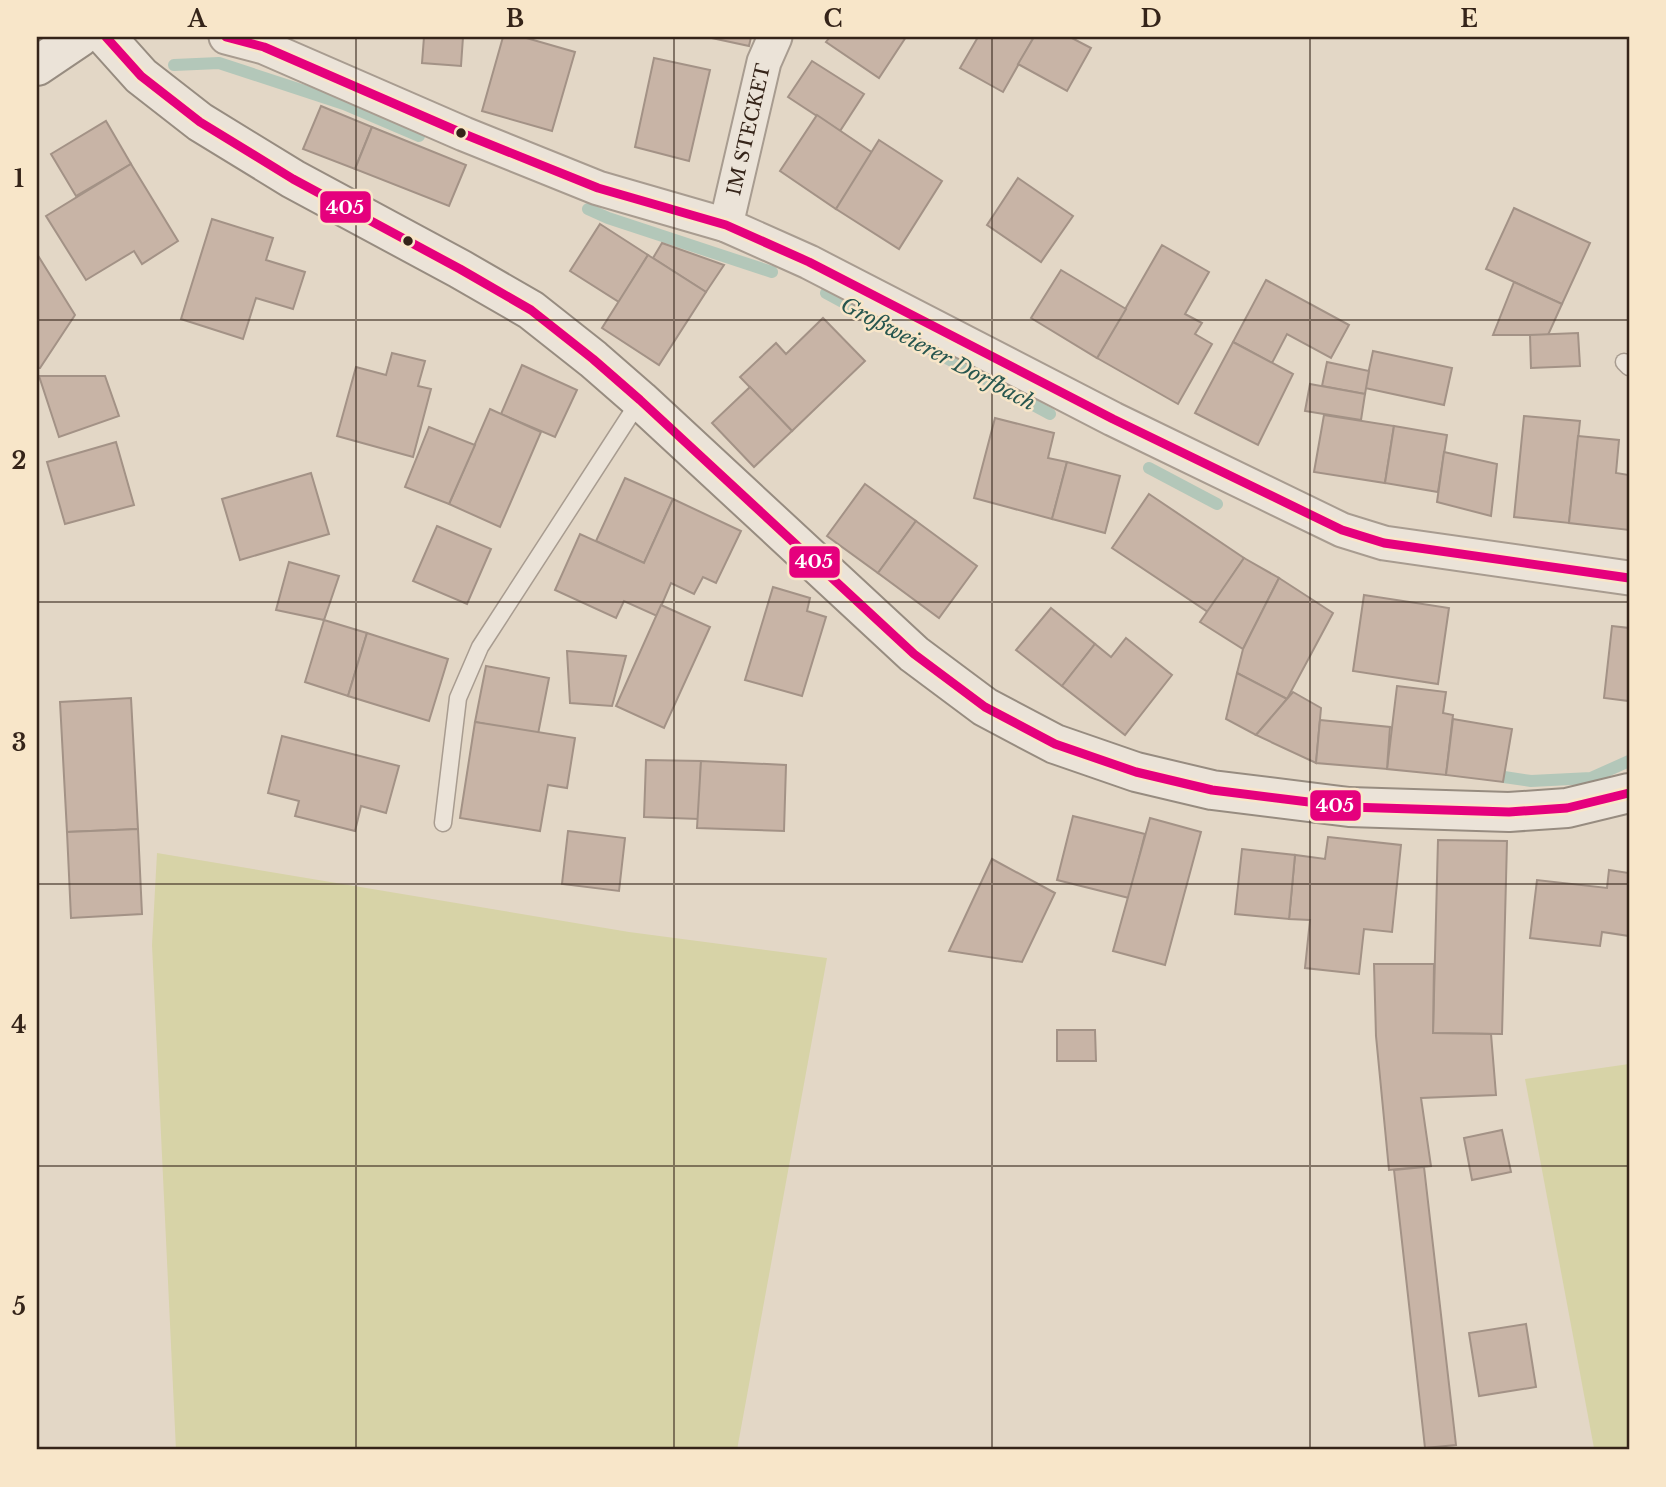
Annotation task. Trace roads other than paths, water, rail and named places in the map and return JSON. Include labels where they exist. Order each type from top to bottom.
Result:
[{"type":"street","points":[[37,66],[80,37]]},
{"type":"street","points":[[106,37],[141,76],[200,122],[293,179],[531,310],[640,400],[914,654],[985,707],[1055,744],[1136,772],[1212,790],[1349,807],[1509,812],[1567,808],[1629,793]]},
{"type":"street","points":[[226,37],[264,47],[464,134],[598,188],[726,225],[809,262],[1113,419],[1342,530],[1384,543],[1629,578]]},
{"type":"street","name":"IM STECKET","points":[[726,225],[764,62],[775,37]]},
{"type":"lane","points":[[443,824],[458,698],[480,648],[640,400]]},
{"type":"waterway","name":"Großweierer Dorfbach","points":[[174,65],[219,63],[344,104],[419,136]]},
{"type":"waterway","name":"Großweierer Dorfbach","points":[[588,209],[772,272]]},
{"type":"waterway","name":"Großweierer Dorfbach","points":[[826,293],[1050,414]]},
{"type":"waterway","name":"Großweierer Dorfbach","points":[[1149,468],[1217,504]]},
{"type":"waterway","name":"Großweierer Dorfbach","points":[[1504,777],[1531,781],[1591,778],[1629,761]]}]
